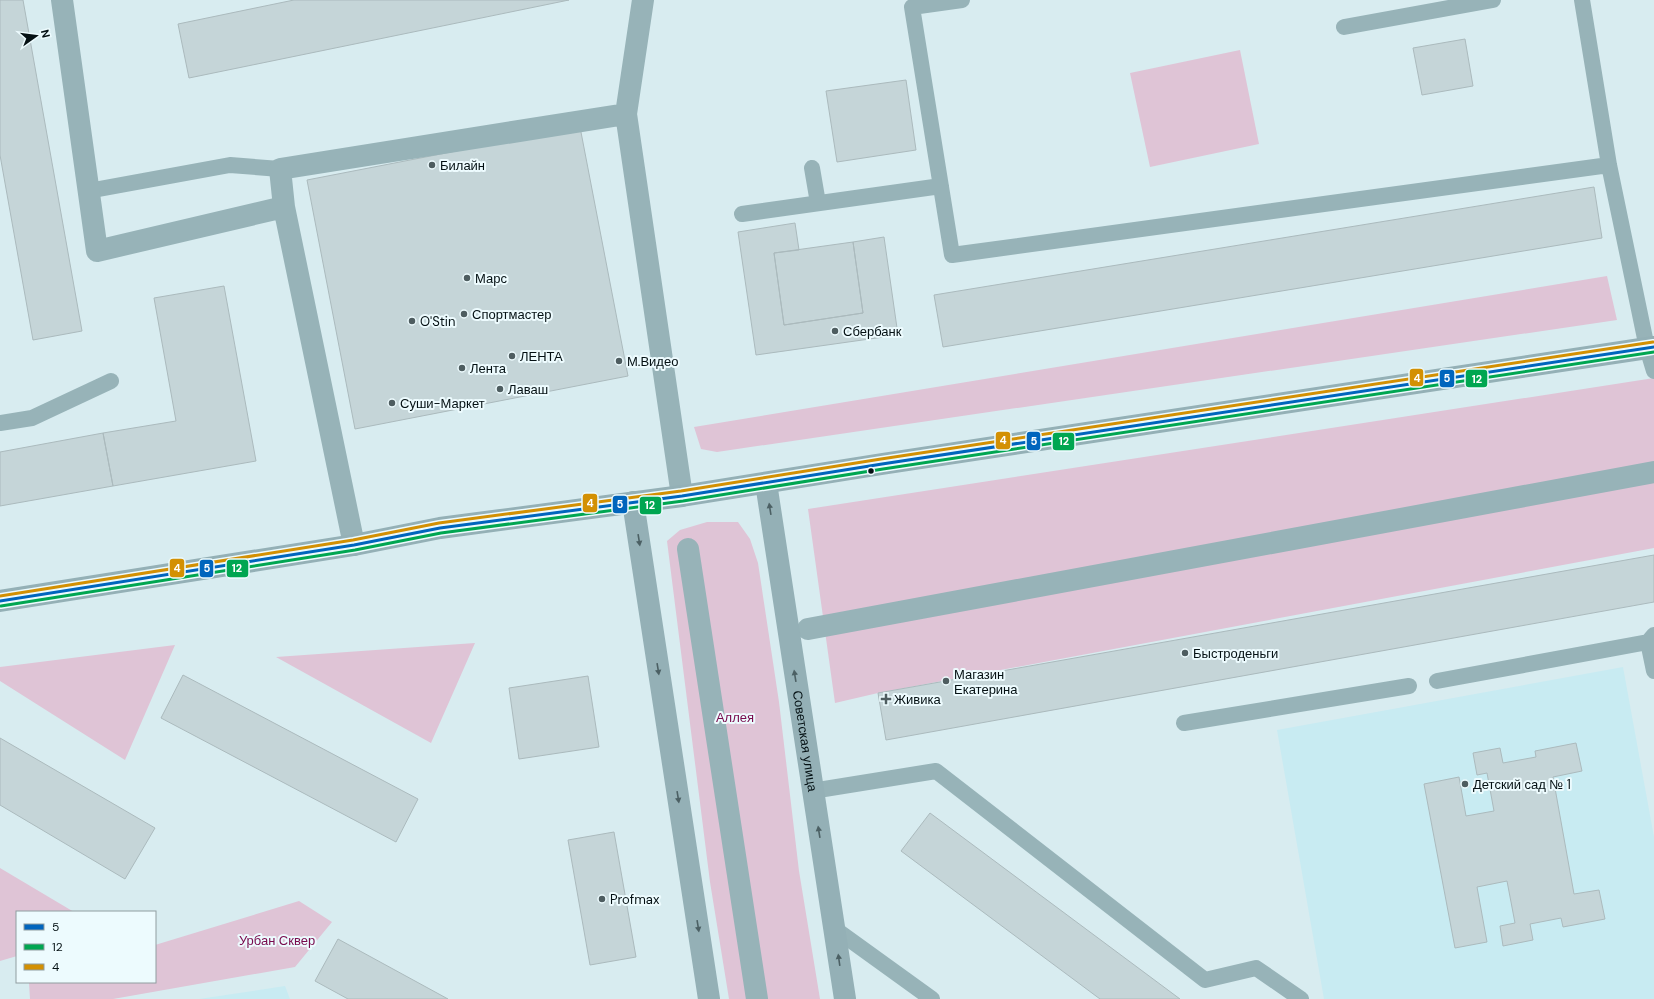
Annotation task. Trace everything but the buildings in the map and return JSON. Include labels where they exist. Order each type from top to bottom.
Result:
[{"type":"main road","points":[[0,601],[354,545],[440,528],[682,496],[882,464],[1650,347]]},
{"type":"main road","name":"Советская улица","points":[[766,483],[845,999]]},
{"type":"main road","points":[[633,502],[709,999]]},
{"type":"street","points":[[62,0],[97,251],[284,207]]},
{"type":"street","points":[[643,0],[626,114],[682,496]]},
{"type":"street","points":[[354,545],[284,207],[280,169],[626,114]]},
{"type":"street","points":[[808,629],[1654,472]]},
{"type":"street","points":[[688,549],[757,999]]},
{"type":"lane","points":[[962,0],[912,7],[952,255],[1609,164]]},
{"type":"lane","points":[[1344,27],[1493,0]]},
{"type":"lane","points":[[1582,0],[1609,164],[1654,371]]},
{"type":"lane","points":[[88,191],[230,165],[280,169]]},
{"type":"lane","points":[[812,168],[818,203]]},
{"type":"lane","points":[[742,214],[941,186]]},
{"type":"lane","points":[[0,423],[32,418],[110,381]]},
{"type":"lane","points":[[1437,681],[1651,638],[1654,671]]},
{"type":"lane","points":[[1184,723],[1409,686]]},
{"type":"lane","points":[[812,791],[936,771],[1205,980],[1256,968],[1301,999]]},
{"type":"lane","points":[[834,929],[932,999]]},
{"type":"shaded area","name":"Детский сад № 1","points":[[1623,667],[1654,837],[1654,999],[1324,999],[1277,730]]},
{"type":"shaded area","points":[[285,986],[290,999],[199,999]]},
{"type":"green space","points":[[1240,50],[1259,144],[1150,167],[1130,73]]},
{"type":"green space","points":[[1607,276],[1617,320],[717,452],[701,449],[694,427]]},
{"type":"green space","points":[[1654,378],[1654,548],[878,693],[835,703],[808,509]]},
{"type":"green space","name":"Аллея","points":[[707,522],[738,522],[750,539],[758,563],[779,702],[799,871],[820,999],[729,999],[710,882],[667,541],[680,530]]},
{"type":"green space","points":[[475,643],[431,743],[276,657]]},
{"type":"green space","points":[[175,645],[125,760],[0,681],[0,667]]},
{"type":"green space","points":[[0,868],[72,911],[16,911],[16,956],[0,961]]},
{"type":"green space","name":"Урбан Сквер","points":[[299,901],[332,922],[295,967],[113,999],[30,999],[29,983],[156,983],[156,945]]},
{"type":"transit line","name":"4","points":[[0,596],[353,540],[439,523],[681,491],[881,459],[1653,342]]},
{"type":"transit line","name":"5","points":[[0,601],[354,545],[440,528],[682,496],[882,464],[1654,347]]},
{"type":"transit line","name":"12","points":[[1,606],[355,550],[441,533],[683,501],[883,469],[1654,352]]},
{"type":"place","name":"Билайн","points":[[432,165]]},
{"type":"place","name":"Марс","points":[[467,278]]},
{"type":"place","name":"Спортмастер","points":[[464,314]]},
{"type":"place","name":"O'Stin","points":[[412,321]]},
{"type":"place","name":"Сбербанк","points":[[835,331]]},
{"type":"place","name":"ЛЕНТА","points":[[512,356]]},
{"type":"place","name":"М.Видео","points":[[619,361]]},
{"type":"place","name":"Лента","points":[[462,368]]},
{"type":"place","name":"Лаваш","points":[[500,389]]},
{"type":"place","name":"Суши-Маркет","points":[[392,403]]},
{"type":"place","name":"Быстроденьги","points":[[1185,653]]},
{"type":"place","name":"Магазин Екатерина","points":[[946,681]]},
{"type":"place","name":"Живика","points":[[886,699]]},
{"type":"place","name":"Детский сад № 1","points":[[1465,784]]},
{"type":"place","name":"Profmax","points":[[602,899]]}]
